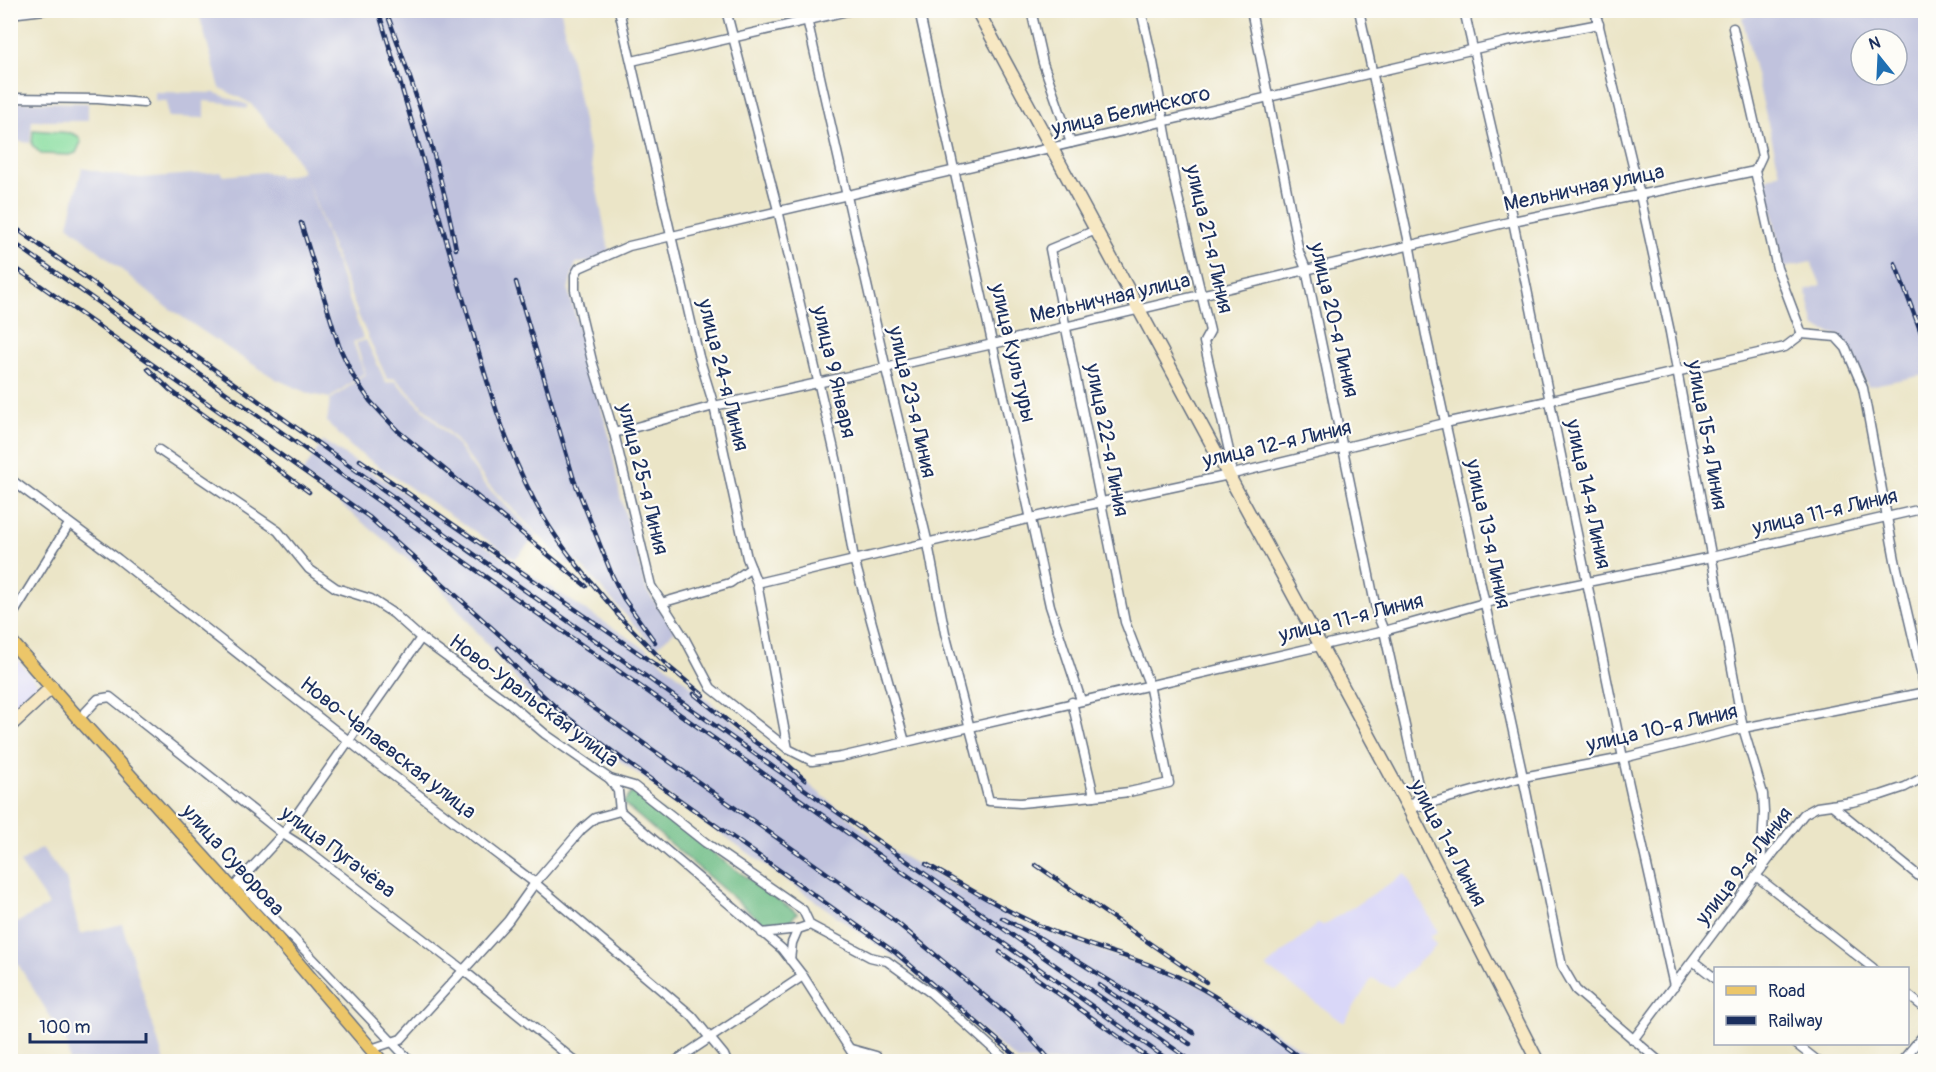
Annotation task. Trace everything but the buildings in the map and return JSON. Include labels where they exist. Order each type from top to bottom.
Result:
[{"type":"main road","points":[[977,10],[1139,309]]},
{"type":"main road","name":"улица 21-я Линия","points":[[1139,309],[1320,645]]},
{"type":"main road","name":"улица Суворова","points":[[10,640],[79,719],[236,885],[381,1062]]},
{"type":"main road","name":"улица 1-я Линия","points":[[1320,645],[1408,809],[1538,1062]]},
{"type":"main road","points":[[10,726],[52,687]]},
{"type":"street","points":[[10,14],[44,10]]},
{"type":"street","name":"улица 24-я Линия","points":[[619,10],[699,357],[714,406],[747,558],[757,583],[788,749]]},
{"type":"street","name":"улица 9 Января","points":[[726,10],[778,210],[819,384],[838,467],[854,559],[905,742]]},
{"type":"street","name":"улица 23-я Линия","points":[[805,10],[928,544],[945,633],[988,801],[1020,802],[1094,796]]},
{"type":"street","points":[[632,62],[852,10]]},
{"type":"street","name":"улица Культуры","points":[[919,10],[1050,606],[1076,701],[1094,796]]},
{"type":"street","points":[[1031,10],[1043,63],[1071,143]]},
{"type":"street","name":"улица 21-я Линия","points":[[1141,10],[1176,189],[1210,331],[1204,342],[1232,464],[1229,474]]},
{"type":"street","name":"улица 20-я Линия","points":[[1251,10],[1299,252],[1306,269],[1377,614],[1384,631],[1419,789],[1418,798],[1408,809]]},
{"type":"street","name":"улица 13-я Линия","points":[[1359,10],[1410,247],[1426,336],[1562,966],[1576,990],[1660,1062]]},
{"type":"street","name":"улица 14-я Линия","points":[[1464,10],[1513,221],[1623,758],[1674,986]]},
{"type":"street","name":"улица 15-я Линия","points":[[1595,10],[1640,195],[1670,332],[1743,728],[1762,794],[1764,812],[1758,873]]},
{"type":"street","name":"улица Белинского","points":[[672,236],[1473,49],[1599,24]]},
{"type":"street","points":[[1733,28],[1762,156],[1755,171],[1777,268],[1802,334],[1836,337],[1846,348],[1863,388],[1886,517],[1925,692]]},
{"type":"street","points":[[10,98],[98,99],[143,103]]},
{"type":"street","name":"Мельничная улица","points":[[614,433],[714,406],[886,369],[1513,221],[1755,171]]},
{"type":"street","name":"улица 22-я Линия","points":[[1094,796],[1129,792],[1169,783],[1149,684],[1125,622],[1050,249],[1096,230]]},
{"type":"street","name":"улица 25-я Линия","points":[[672,236],[629,246],[584,265],[575,275],[575,290],[614,433],[651,586],[685,639],[711,688],[788,749]]},
{"type":"street","name":"улица 12-я Линия","points":[[757,583],[1100,502],[1785,347],[1802,334]]},
{"type":"street","name":"Ново-Уральская улица","points":[[159,450],[278,531],[309,569],[336,588],[370,599],[394,614],[421,638],[509,703],[545,734],[610,779],[618,791],[620,811]]},
{"type":"street","name":"Ново-Чапаевская улица","points":[[10,479],[118,559],[348,741],[535,883],[692,1016],[727,1062]]},
{"type":"street","name":"улица 11-я Линия","points":[[788,749],[812,761],[841,756],[1384,631],[1484,603],[1711,557],[1926,508]]},
{"type":"street","points":[[10,619],[69,524]]},
{"type":"street","points":[[662,603],[730,583],[751,568]]},
{"type":"street","points":[[411,1062],[236,885],[283,834],[421,638]]},
{"type":"street","name":"улица 10-я Линия","points":[[1408,809],[1523,777],[1623,758],[1743,728],[1925,692]]},
{"type":"street","name":"улица Пугачёва","points":[[79,719],[98,699],[110,697],[283,834],[305,848],[463,970],[576,1062]]},
{"type":"street","name":"улица 9-я Линия","points":[[1632,1039],[1804,814],[1817,807],[1881,795],[1905,787],[1926,776]]},
{"type":"street","points":[[610,779],[634,786],[706,843],[803,910],[810,925],[870,957],[887,961],[931,993],[1008,1062]]},
{"type":"street","points":[[1832,805],[1926,882]]},
{"type":"street","points":[[371,1049],[401,1039],[508,921],[535,883],[582,829],[595,818],[620,811],[782,949],[803,976],[858,1062]]},
{"type":"street","points":[[1758,873],[1871,967]]},
{"type":"street","points":[[762,933],[798,929],[810,925]]},
{"type":"street","points":[[790,960],[792,944],[798,929]]},
{"type":"street","points":[[1693,961],[1714,977]]},
{"type":"street","points":[[674,1062],[803,976]]},
{"type":"street","points":[[1909,996],[1926,1009]]},
{"type":"street","points":[[1901,1062],[1926,1032]]},
{"type":"street","points":[[1797,1045],[1819,1062]]},
{"type":"street","points":[[851,1049],[876,1056],[882,1062]]},
{"type":"shaded area","points":[[1769,10],[1925,11],[1925,375],[1868,386],[1851,351],[1840,336],[1815,327],[1806,290],[1821,285],[1811,262],[1783,268],[1766,179],[1780,173],[1742,17]]},
{"type":"shaded area","points":[[198,11],[561,11],[609,250],[590,262],[576,263],[568,290],[609,435],[620,495],[647,591],[675,631],[655,648],[577,561],[568,565],[488,484],[455,439],[395,378],[387,379],[360,319],[304,173],[363,338],[353,342],[364,373],[330,398],[310,394],[276,379],[238,355],[160,302],[68,225],[82,168],[141,178],[221,172],[224,176],[263,172],[278,175],[279,178],[303,172],[293,153],[250,103],[220,88]]},
{"type":"shaded area","points":[[155,92],[215,93],[248,105],[246,109],[227,103],[204,101],[204,118],[168,117],[167,101],[155,101]]},
{"type":"shaded area","points":[[10,102],[88,103],[88,121],[32,121],[30,143],[11,140]]},
{"type":"shaded area","points":[[366,340],[386,383],[395,381],[454,441],[484,484],[536,536],[515,559],[352,448],[327,422],[330,400],[366,374],[356,343]]},
{"type":"shaded area","points":[[323,441],[649,651],[878,842],[1018,922],[1199,985],[1321,1061],[1018,1061],[905,965],[532,698],[432,578],[302,474]]},
{"type":"shaded area","points":[[11,652],[38,684],[10,710]]},
{"type":"shaded area","points":[[42,848],[66,879],[80,934],[122,924],[164,1061],[69,1061],[68,1045],[11,953],[11,926],[49,905],[20,863]]},
{"type":"shaded area","points":[[1405,874],[1438,932],[1430,937],[1436,946],[1391,988],[1372,978],[1344,1023],[1266,967],[1317,924],[1324,925]]},
{"type":"green space","points":[[33,130],[71,133],[78,136],[81,142],[76,153],[70,155],[41,154],[32,145]]},
{"type":"green space","points":[[634,790],[721,859],[797,913],[787,925],[765,925],[623,803]]},
{"type":"railway","points":[[378,10],[482,365],[510,448],[543,517],[575,563],[623,620]]},
{"type":"railway","points":[[389,19],[428,133],[444,191],[456,249]]},
{"type":"railway","points":[[301,223],[339,346],[353,376],[370,401],[398,431],[586,586]]},
{"type":"railway","points":[[10,224],[797,784],[1193,1062]]},
{"type":"railway","points":[[10,240],[1171,1062]]},
{"type":"railway","points":[[1895,263],[1926,346]]},
{"type":"railway","points":[[10,264],[369,517],[533,665],[896,922],[1017,1023],[1052,1062]]},
{"type":"railway","points":[[516,282],[574,480],[612,575],[624,599],[655,642]]},
{"type":"railway","points":[[148,369],[170,390],[309,492]]},
{"type":"railway","points":[[360,460],[666,672]]},
{"type":"railway","points":[[617,614],[669,667],[703,695]]},
{"type":"railway","points":[[498,648],[562,713],[625,761],[896,953],[1023,1062]]},
{"type":"railway","points":[[694,694],[805,780]]},
{"type":"railway","points":[[926,864],[1036,924],[1069,938],[1158,968],[1193,984],[1237,1011],[1306,1062]]},
{"type":"railway","points":[[1036,865],[1206,982]]},
{"type":"railway","points":[[1002,918],[1040,938],[1194,1033]]},
{"type":"railway","points":[[1000,952],[1154,1062]]},
{"type":"railway","points":[[1099,985],[1190,1044]]}]
